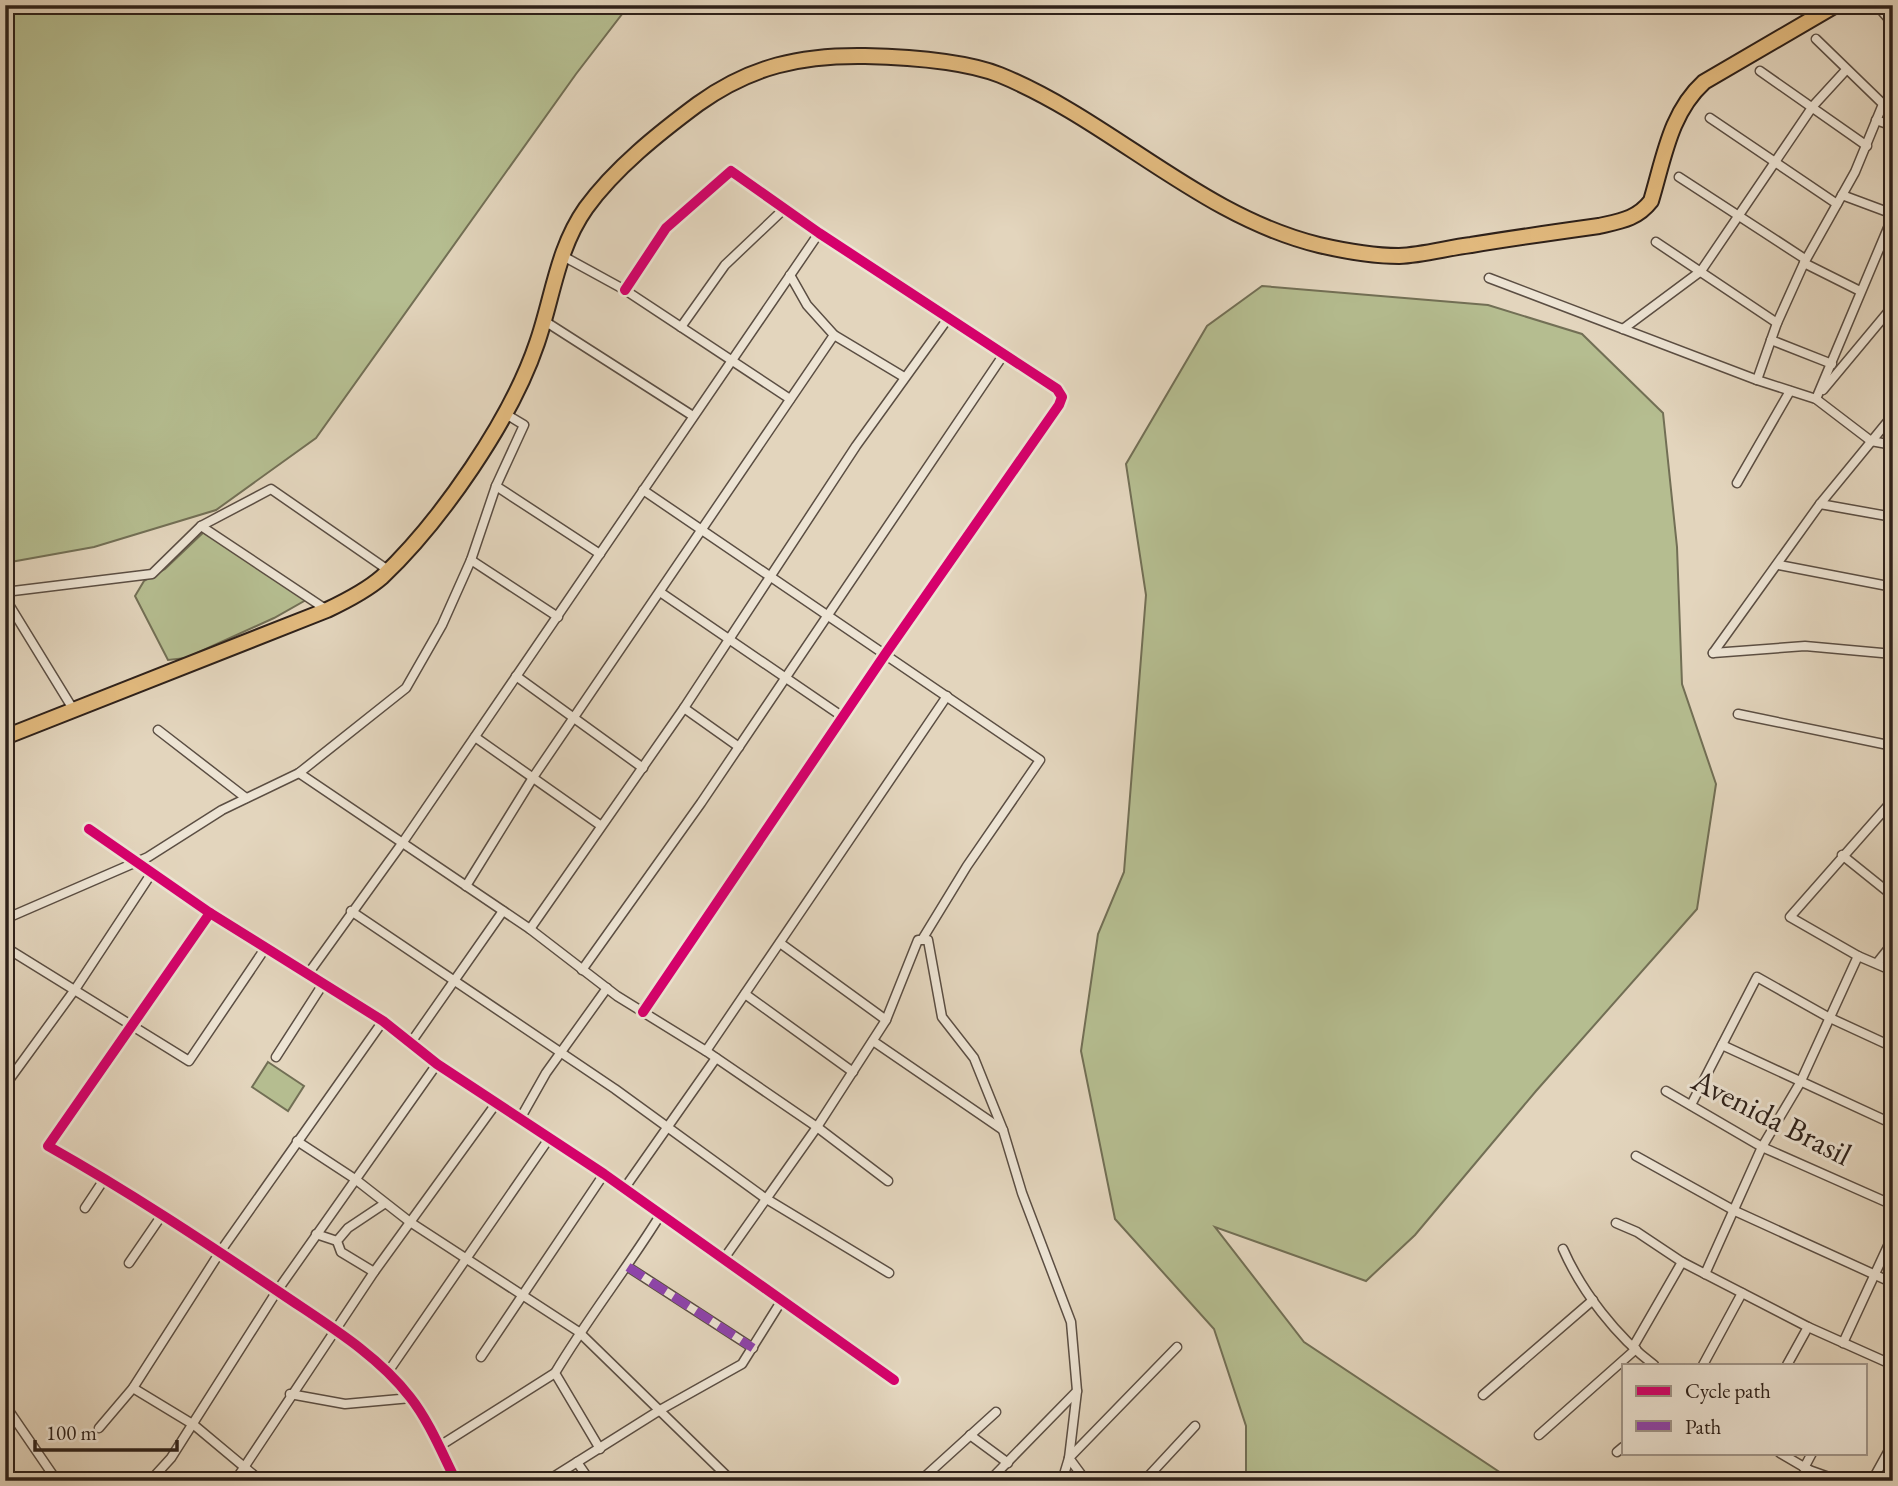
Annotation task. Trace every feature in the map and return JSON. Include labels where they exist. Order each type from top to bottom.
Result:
[{"type":"highway","points":[[5,737],[327,610],[355,596],[388,569],[435,517],[513,402],[538,342],[561,255],[584,210],[610,179],[699,103],[729,85],[771,66],[819,55],[920,59],[997,74],[1075,116],[1232,212],[1315,244],[1353,252],[1400,256],[1599,226],[1628,220],[1642,212],[1651,201],[1677,116],[1686,99],[1704,82],[1836,5]]},
{"type":"street","points":[[1880,9],[1893,24]]},
{"type":"street","points":[[1757,380],[1777,323],[1805,261],[1867,146],[1883,104],[1816,39]]},
{"type":"street","points":[[1623,330],[1701,271],[1813,106],[1846,70]]},
{"type":"street","points":[[1760,71],[1867,146]]},
{"type":"street","points":[[1710,118],[1776,160],[1837,204]]},
{"type":"street","points":[[1876,120],[1893,126]]},
{"type":"street","points":[[625,290],[666,228],[731,171],[783,209],[1057,389],[1062,397],[643,1012]]},
{"type":"street","points":[[1679,177],[1805,261],[1860,291]]},
{"type":"street","points":[[1816,399],[1893,215],[1842,195]]},
{"type":"street","points":[[681,327],[725,265],[783,209]]},
{"type":"street","points":[[308,974],[403,842],[819,233]]},
{"type":"street","points":[[1656,242],[1777,323]]},
{"type":"street","points":[[561,255],[625,290],[790,400]]},
{"type":"street","points":[[790,275],[807,305],[834,335],[904,377]]},
{"type":"street","points":[[1489,278],[1757,380],[1816,399],[1871,441],[1893,445]]},
{"type":"street","points":[[1816,399],[1893,306]]},
{"type":"street","points":[[530,929],[684,708],[904,377],[949,317]]},
{"type":"street","points":[[543,320],[693,416]]},
{"type":"street","points":[[466,886],[534,776],[834,335]]},
{"type":"street","points":[[1771,340],[1832,364]]},
{"type":"street","points":[[582,970],[739,747],[1004,354]]},
{"type":"street","points":[[1737,483],[1790,391]]},
{"type":"street","points":[[5,919],[158,851],[197,824],[299,773],[406,688],[442,625],[471,561],[496,486],[524,425],[504,413]]},
{"type":"street","points":[[1893,415],[1821,504],[1713,653],[1805,646],[1893,654]]},
{"type":"street","points":[[496,486],[600,554]]},
{"type":"street","points":[[5,592],[152,575],[201,526],[271,489],[388,569]]},
{"type":"street","points":[[643,490],[770,579],[886,653],[1040,760],[967,866],[923,938],[918,940],[886,1020],[873,1041],[817,1127],[723,1260]]},
{"type":"street","points":[[1821,504],[1893,517]]},
{"type":"street","points":[[201,526],[327,610]]},
{"type":"street","points":[[471,561],[558,617]]},
{"type":"street","points":[[1779,565],[1893,587]]},
{"type":"street","points":[[660,592],[843,718]]},
{"type":"street","points":[[5,598],[73,709]]},
{"type":"street","points":[[516,676],[643,768]]},
{"type":"street","points":[[706,1051],[947,696]]},
{"type":"street","points":[[684,708],[739,747]]},
{"type":"street","points":[[1738,715],[1893,746]]},
{"type":"street","points":[[158,730],[246,798]]},
{"type":"street","points":[[474,737],[534,776],[600,825]]},
{"type":"street","points":[[299,773],[530,929],[607,988],[706,1051],[817,1127],[888,1181]]},
{"type":"street","points":[[1891,804],[1842,855],[1790,917],[1858,956],[1893,971]]},
{"type":"street","points":[[89,829],[209,913],[383,1021],[495,1105],[604,1174],[659,1217],[894,1380]]},
{"type":"street","points":[[1842,855],[1893,896]]},
{"type":"street","points":[[9,1080],[76,988],[151,874]]},
{"type":"street","points":[[351,911],[561,1052],[765,1198],[889,1273]]},
{"type":"street","points":[[412,1041],[503,911]]},
{"type":"street","points":[[209,913],[48,1146],[105,1178],[220,1252],[334,1330],[388,1372],[411,1398],[455,1481]]},
{"type":"street","points":[[923,938],[930,943],[942,1017],[974,1058],[1003,1130],[1022,1193],[1071,1322],[1077,1391],[1069,1458],[1062,1481]]},
{"type":"street","points":[[780,943],[886,1020]]},
{"type":"street","points":[[1877,963],[1893,943]]},
{"type":"street","points":[[5,947],[76,988],[189,1061],[266,947]]},
{"type":"street","points":[[1705,1274],[1762,1147],[1800,1083],[1858,956]]},
{"type":"street","points":[[1690,1105],[1757,977],[1828,1017],[1893,1047]]},
{"type":"street","points":[[276,1057],[323,984]]},
{"type":"street","points":[[520,1119],[561,1052],[607,988]]},
{"type":"street","points":[[745,994],[853,1072]]},
{"type":"street","points":[[99,1428],[133,1388],[220,1252],[383,1021]]},
{"type":"street","points":[[873,1041],[1003,1130]]},
{"type":"street","points":[[1722,1045],[1893,1124]]},
{"type":"street","points":[[624,1189],[716,1058]]},
{"type":"street","points":[[150,1481],[171,1458],[194,1425],[276,1291],[437,1064]]},
{"type":"street","name":"Avenida Brasil","points":[[1667,1091],[1762,1147],[1893,1205]]},
{"type":"street","points":[[235,1481],[373,1272],[495,1105]]},
{"type":"street","points":[[388,1372],[548,1140]]},
{"type":"street","points":[[296,1141],[355,1179],[410,1222],[579,1332],[732,1481]]},
{"type":"street","points":[[1636,1156],[1735,1212],[1893,1283]]},
{"type":"street","points":[[481,1357],[524,1298],[604,1174]]},
{"type":"street","points":[[85,1208],[105,1178]]},
{"type":"street","points":[[337,1241],[348,1228],[384,1204]]},
{"type":"street","points":[[129,1263],[162,1215]]},
{"type":"street","points":[[438,1447],[555,1373],[579,1332],[628,1267],[659,1217]]},
{"type":"street","points":[[1616,1223],[1637,1232],[1682,1262],[1808,1327],[1893,1365]]},
{"type":"street","points":[[316,1234],[337,1241]]},
{"type":"street","points":[[1843,1343],[1893,1235]]},
{"type":"street","points":[[337,1241],[341,1252],[373,1272]]},
{"type":"street","points":[[1563,1249],[1593,1300],[1634,1348],[1653,1364]]},
{"type":"street","points":[[1539,1435],[1634,1348],[1682,1262]]},
{"type":"street","points":[[628,1267],[753,1348]]},
{"type":"street","points":[[1704,1364],[1742,1293]]},
{"type":"street","points":[[547,1481],[660,1410],[742,1364],[782,1300]]},
{"type":"street","points":[[1483,1395],[1593,1300]]},
{"type":"street","points":[[1788,1364],[1808,1327]]},
{"type":"street","points":[[1069,1458],[1177,1347]]},
{"type":"street","points":[[1863,1364],[1868,1355]]},
{"type":"street","points":[[555,1373],[600,1449]]},
{"type":"street","points":[[133,1388],[194,1425],[261,1481]]},
{"type":"street","points":[[989,1481],[1077,1391]]},
{"type":"street","points":[[290,1394],[345,1404],[411,1398]]},
{"type":"street","points":[[5,1405],[57,1481]]},
{"type":"street","points":[[920,1481],[996,1412]]},
{"type":"street","points":[[1144,1481],[1195,1426]]},
{"type":"street","points":[[970,1435],[1008,1463]]},
{"type":"street","points":[[1872,1481],[1893,1443]]},
{"type":"street","points":[[1782,1454],[1807,1469],[1840,1481]]},
{"type":"street","points":[[1805,1481],[1812,1454]]},
{"type":"street","points":[[1069,1458],[1086,1481]]},
{"type":"street","points":[[577,1462],[590,1481]]},
{"type":"green space","points":[[5,5],[629,5],[576,74],[316,438],[216,510],[94,547],[5,563]]},
{"type":"green space","points":[[1262,286],[1488,305],[1582,334],[1663,413],[1677,547],[1682,684],[1716,784],[1697,909],[1536,1091],[1415,1235],[1366,1281],[1215,1227],[1304,1342],[1513,1481],[1246,1481],[1246,1426],[1214,1329],[1115,1219],[1081,1051],[1098,934],[1124,872],[1146,595],[1126,464],[1207,326]]},
{"type":"green space","points":[[208,528],[313,596],[274,618],[186,658],[168,660],[135,596],[144,581],[165,569]]},
{"type":"green space","points":[[268,1062],[304,1086],[288,1111],[252,1087]]},
{"type":"marked path","points":[[628,1267],[753,1348]]},
{"type":"cycle path","points":[[625,290],[666,228],[731,171],[819,233],[1057,389],[1062,397],[643,1012]]},
{"type":"cycle path","points":[[89,829],[210,913],[383,1021],[437,1064],[604,1174],[894,1380]]},
{"type":"cycle path","points":[[210,913],[48,1146],[195,1236],[367,1353],[397,1381],[417,1406],[456,1481]]}]
